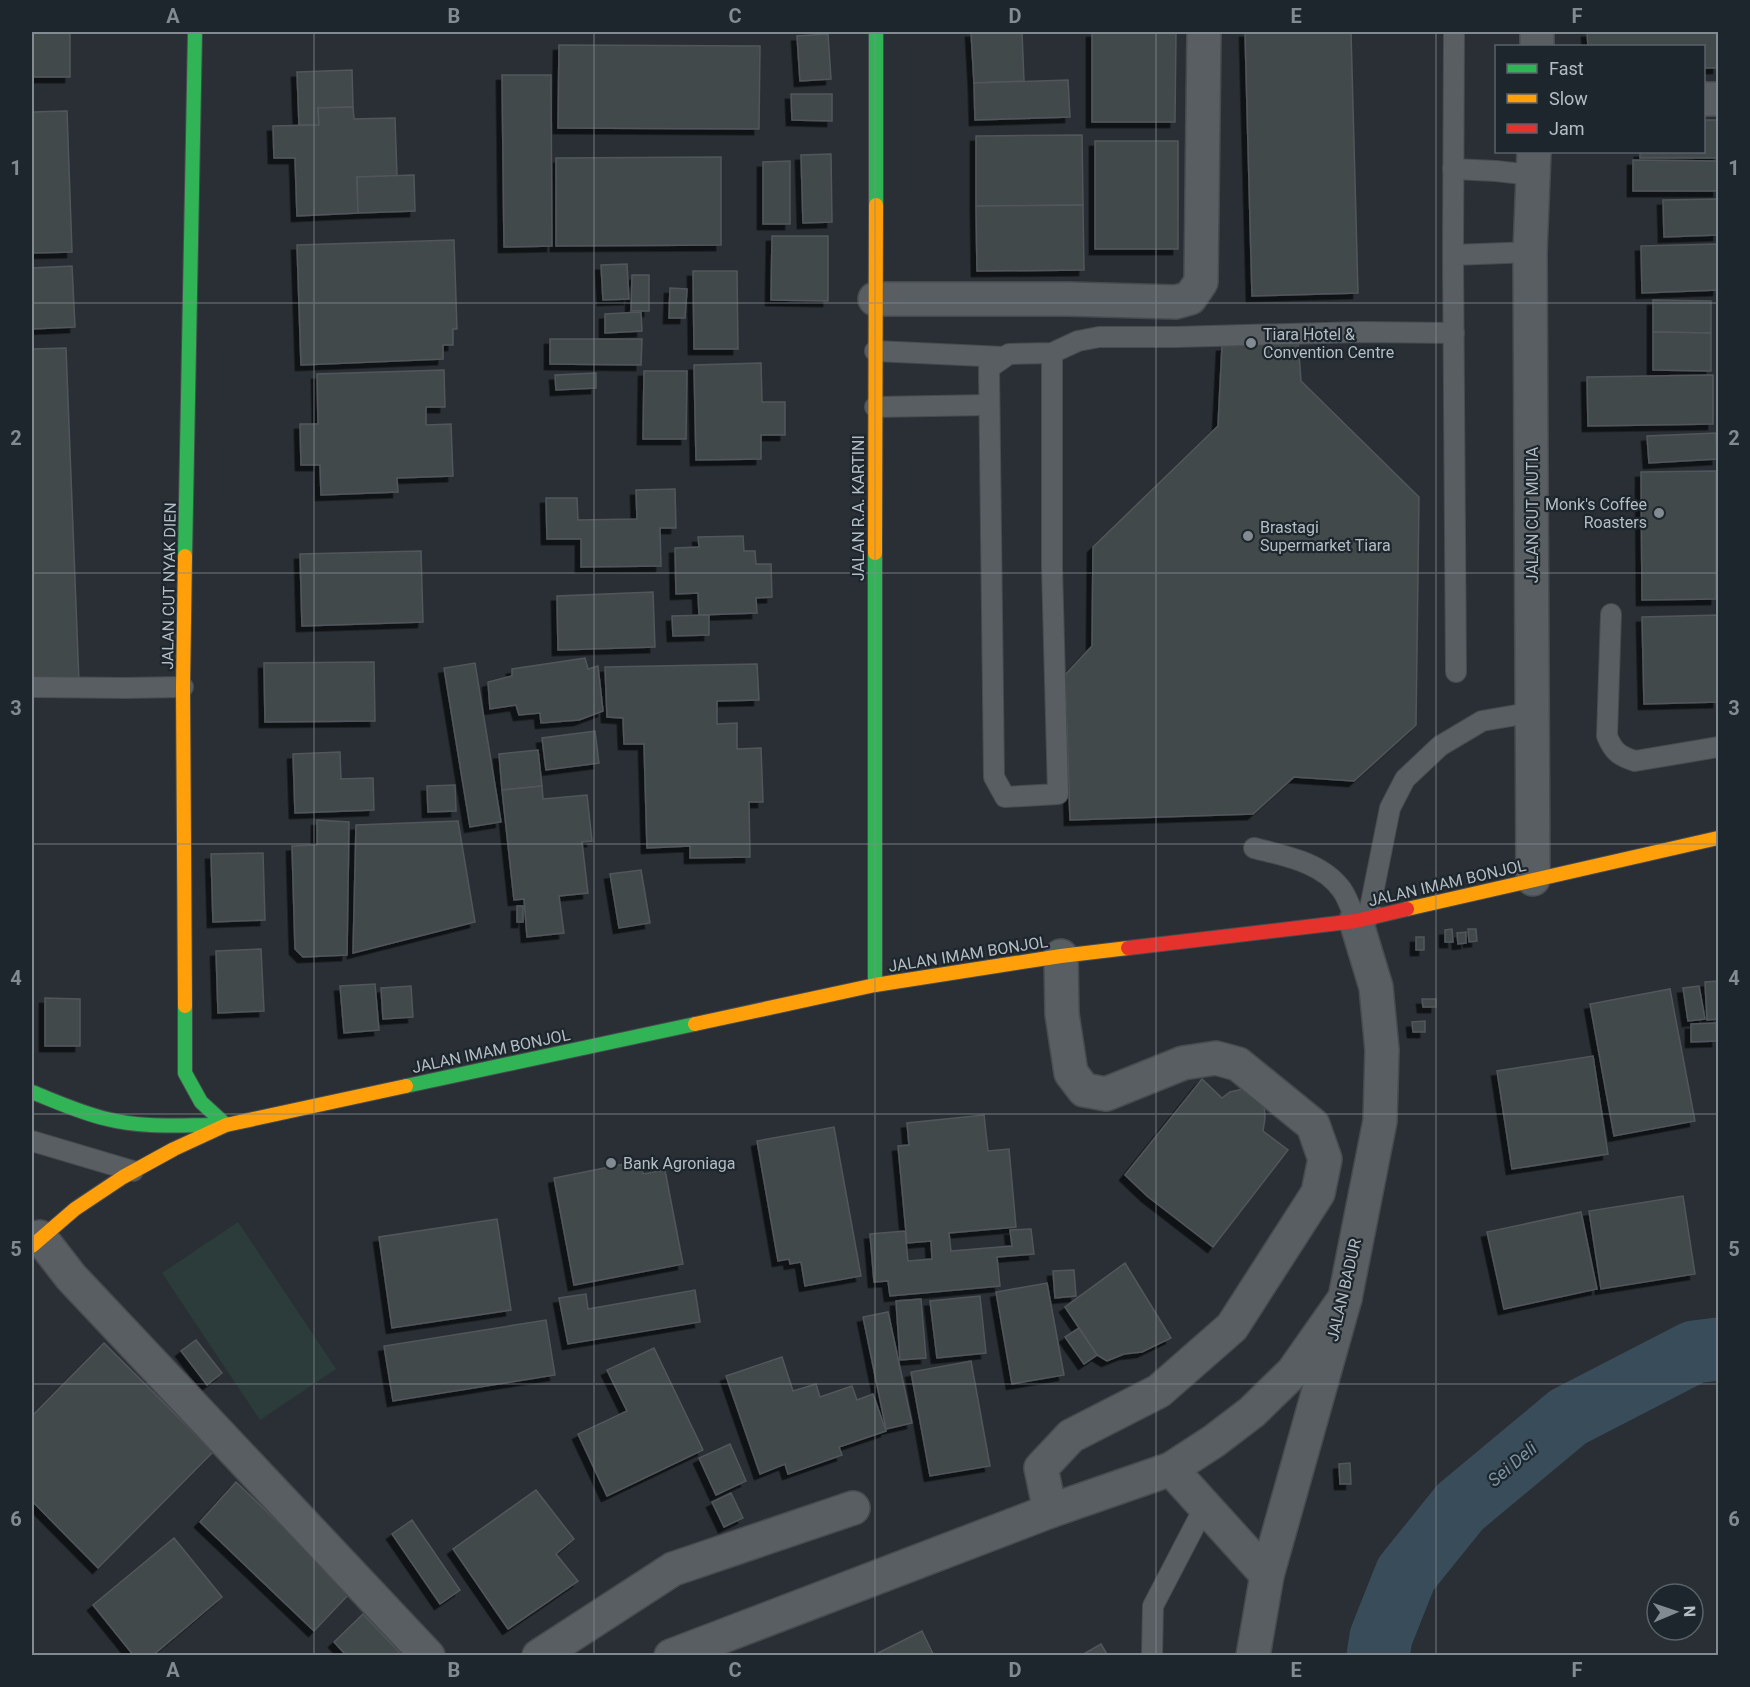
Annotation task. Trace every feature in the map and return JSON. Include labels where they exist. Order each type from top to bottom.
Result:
[{"type":"street","name":"JALAN CUT NYAK DIEN","points":[[195,32],[183,687],[185,1073],[193,1092],[206,1110],[226,1125]]},
{"type":"street","name":"JALAN R.A. KARTINI","points":[[875,985],[876,32]]},
{"type":"street","points":[[875,299],[1068,298],[1176,302],[1190,298],[1201,282],[1204,32]]},
{"type":"street","name":"JALAN CUT MUTIA","points":[[1533,163],[1530,252],[1533,879]]},
{"type":"street","name":"JALAN IMAM BONJOL","points":[[36,1242],[87,1200],[133,1171],[177,1146],[226,1125],[875,985],[1061,956],[1362,919],[1719,838]]},
{"type":"street","name":"JALAN BADUR","points":[[1253,1656],[1267,1575],[1345,1298],[1380,1121],[1382,1050],[1376,987],[1362,919]]},
{"type":"street","points":[[1050,1511],[1041,1468],[1071,1436],[1159,1391],[1232,1327],[1318,1193],[1325,1159],[1313,1125],[1238,1064],[1216,1058],[1183,1064],[1106,1094],[1084,1090],[1071,1073],[1062,1014],[1061,956]]},
{"type":"street","name":"JALAN IMAM BONJOL","points":[[32,1092],[95,1117],[119,1122],[146,1125],[226,1125]]},
{"type":"street","points":[[36,1242],[428,1656]]},
{"type":"street","points":[[671,1656],[1050,1511],[1171,1469],[1214,1441],[1252,1412],[1293,1372],[1345,1298]]},
{"type":"street","points":[[1171,1469],[1267,1575]]},
{"type":"street","points":[[539,1656],[674,1569],[853,1508]]},
{"type":"lane","points":[[1454,32],[1456,672]]},
{"type":"lane","points":[[1453,169],[1533,163]]},
{"type":"lane","points":[[1453,255],[1530,252]]},
{"type":"lane","points":[[1175,337],[1176,302]]},
{"type":"lane","points":[[1052,353],[1052,567],[1058,794],[1005,798],[994,777],[989,368],[1009,354],[1052,353],[1078,341],[1099,337],[1360,332],[1454,333]]},
{"type":"lane","points":[[875,351],[1004,357]]},
{"type":"lane","points":[[875,407],[988,405]]},
{"type":"lane","points":[[1611,614],[1607,736],[1613,749],[1621,757],[1635,761],[1719,747]]},
{"type":"lane","points":[[32,687],[183,687]]},
{"type":"lane","points":[[1362,919],[1390,808],[1405,779],[1440,746],[1482,721],[1534,712]]},
{"type":"lane","points":[[1254,848],[1296,859],[1321,870],[1343,891],[1362,919]]},
{"type":"lane","points":[[32,1141],[133,1171]]},
{"type":"lane","points":[[1152,1656],[1154,1606],[1204,1506]]},
{"type":"shaded area","points":[[238,1222],[336,1369],[260,1420],[162,1273]]},
{"type":"building","points":[[32,32],[70,32],[70,77],[32,77]]},
{"type":"building","points":[[971,32],[1022,32],[1024,81],[974,83]]},
{"type":"building","points":[[1092,32],[1176,32],[1175,122],[1092,122]]},
{"type":"building","points":[[1245,32],[1351,32],[1358,293],[1252,296]]},
{"type":"building","points":[[1587,32],[1718,32],[1718,68],[1705,68],[1705,45],[1588,45]]},
{"type":"building","points":[[828,34],[831,79],[800,81],[797,36]]},
{"type":"building","points":[[559,45],[760,46],[759,129],[558,128]]},
{"type":"building","points":[[352,70],[353,107],[318,108],[319,125],[299,125],[297,72]]},
{"type":"building","points":[[502,75],[551,75],[552,246],[504,247]]},
{"type":"building","points":[[1068,80],[1070,117],[975,120],[974,83]]},
{"type":"building","points":[[791,94],[832,94],[832,121],[792,120]]},
{"type":"building","points":[[353,107],[354,119],[395,118],[397,176],[357,177],[358,213],[297,216],[295,158],[274,158],[273,126],[319,125],[318,108]]},
{"type":"building","points":[[67,111],[72,252],[32,253],[32,112]]},
{"type":"building","points":[[1705,120],[1718,120],[1718,158],[1640,158],[1640,153],[1705,153]]},
{"type":"building","points":[[1082,135],[1083,205],[976,206],[976,136]]},
{"type":"building","points":[[1095,141],[1178,141],[1178,249],[1095,249]]},
{"type":"building","points":[[831,154],[832,222],[803,223],[801,155]]},
{"type":"building","points":[[721,157],[721,245],[556,246],[556,158]]},
{"type":"building","points":[[1633,160],[1718,161],[1718,191],[1633,191]]},
{"type":"building","points":[[790,161],[790,224],[763,224],[763,162]]},
{"type":"building","points":[[414,175],[415,211],[358,213],[357,177]]},
{"type":"building","points":[[1718,199],[1718,235],[1664,237],[1663,200]]},
{"type":"building","points":[[1083,205],[1084,270],[977,271],[976,206]]},
{"type":"building","points":[[772,236],[828,236],[828,301],[771,300]]},
{"type":"building","points":[[454,240],[457,329],[453,329],[453,345],[443,345],[443,359],[301,365],[297,245]]},
{"type":"building","points":[[1718,244],[1718,290],[1642,293],[1641,246]]},
{"type":"building","points":[[627,264],[629,299],[603,300],[601,265]]},
{"type":"building","points":[[72,266],[75,327],[32,329],[32,268]]},
{"type":"building","points":[[693,271],[737,271],[738,349],[694,349]]},
{"type":"building","points":[[632,275],[649,275],[649,311],[631,311]]},
{"type":"building","points":[[670,288],[687,289],[685,318],[669,318]]},
{"type":"building","points":[[1653,300],[1711,301],[1711,333],[1653,332]]},
{"type":"building","points":[[641,312],[642,331],[605,333],[605,314]]},
{"type":"building","points":[[1653,332],[1711,333],[1711,371],[1653,370]]},
{"type":"building","points":[[550,339],[642,339],[641,365],[550,364]]},
{"type":"building","points":[[1298,341],[1301,381],[1419,497],[1416,725],[1354,781],[1294,777],[1253,814],[1070,820],[1065,675],[1092,646],[1093,547],[1218,426],[1222,346]]},
{"type":"building","points":[[66,348],[79,682],[32,684],[32,349]]},
{"type":"building","points":[[761,363],[762,402],[785,402],[785,435],[761,435],[761,459],[696,460],[694,365]]},
{"type":"building","points":[[444,370],[445,407],[426,407],[426,425],[451,424],[453,476],[397,478],[398,492],[321,495],[320,465],[301,465],[300,424],[318,424],[317,374]]},
{"type":"building","points":[[644,371],[687,371],[686,439],[643,439]]},
{"type":"building","points":[[596,373],[596,388],[556,390],[555,375]]},
{"type":"building","points":[[1713,375],[1713,424],[1588,426],[1587,377]]},
{"type":"building","points":[[1716,433],[1717,459],[1649,463],[1647,436]]},
{"type":"building","points":[[1716,471],[1716,599],[1642,600],[1641,472]]},
{"type":"building","points":[[675,489],[676,528],[660,528],[661,566],[581,567],[581,539],[547,539],[546,498],[577,498],[578,520],[637,519],[636,490]]},
{"type":"building","points":[[743,536],[744,551],[755,551],[756,564],[771,564],[772,597],[756,598],[757,613],[699,615],[698,593],[676,594],[675,548],[699,547],[698,537]]},
{"type":"building","points":[[421,551],[423,622],[302,626],[300,554]]},
{"type":"building","points":[[653,592],[655,647],[558,650],[557,596]]},
{"type":"building","points":[[709,615],[709,635],[673,636],[672,616]]},
{"type":"building","points":[[1718,615],[1718,702],[1644,704],[1642,617]]},
{"type":"building","points":[[585,658],[588,669],[598,666],[603,711],[579,720],[541,723],[540,713],[519,715],[516,705],[490,709],[488,682],[512,676],[512,669]]},
{"type":"building","points":[[374,662],[375,721],[265,722],[264,663]]},
{"type":"building","points":[[475,663],[501,822],[470,827],[444,668]]},
{"type":"building","points":[[757,664],[759,700],[717,701],[717,724],[737,723],[737,749],[761,748],[763,802],[749,802],[750,857],[690,858],[690,846],[647,848],[644,744],[624,744],[623,718],[607,717],[605,667]]},
{"type":"building","points":[[595,731],[599,763],[546,770],[542,738]]},
{"type":"building","points":[[538,750],[542,786],[502,790],[499,754]]},
{"type":"building","points":[[340,752],[341,779],[373,778],[374,810],[295,813],[293,754]]},
{"type":"building","points":[[455,785],[456,811],[428,812],[427,786]]},
{"type":"building","points":[[542,786],[543,799],[587,795],[592,841],[582,842],[588,893],[559,896],[564,933],[527,937],[524,899],[514,900],[502,790]]},
{"type":"building","points":[[317,820],[349,822],[347,955],[303,957],[295,949],[292,846],[317,845]]},
{"type":"building","points":[[458,821],[475,922],[353,953],[356,825]]},
{"type":"building","points":[[263,853],[265,920],[213,922],[211,854]]},
{"type":"building","points":[[641,870],[650,923],[619,928],[610,874]]},
{"type":"building","points":[[517,906],[523,906],[523,922],[517,922]]},
{"type":"building","points":[[1452,929],[1453,942],[1445,942],[1445,930]]},
{"type":"building","points":[[1468,929],[1476,929],[1477,941],[1469,942]]},
{"type":"building","points":[[1466,932],[1466,943],[1458,944],[1457,933]]},
{"type":"building","points":[[1416,937],[1424,937],[1424,950],[1416,950]]},
{"type":"building","points":[[261,949],[264,1011],[218,1013],[216,951]]},
{"type":"building","points":[[1718,981],[1718,1019],[1707,1020],[1705,982]]},
{"type":"building","points":[[375,984],[379,1030],[344,1033],[340,986]]},
{"type":"building","points":[[411,986],[413,1017],[383,1019],[381,988]]},
{"type":"building","points":[[1699,986],[1705,1019],[1688,1021],[1683,988]]},
{"type":"building","points":[[1670,989],[1695,1121],[1614,1136],[1590,1004]]},
{"type":"building","points":[[45,998],[80,999],[80,1046],[45,1046]]},
{"type":"building","points":[[1422,999],[1436,999],[1436,1007],[1423,1007]]},
{"type":"building","points":[[1425,1021],[1425,1032],[1413,1032],[1412,1022]]},
{"type":"building","points":[[1716,1023],[1717,1041],[1691,1042],[1691,1024]]},
{"type":"building","points":[[1593,1056],[1608,1154],[1512,1169],[1497,1071]]},
{"type":"building","points":[[1202,1079],[1222,1098],[1230,1092],[1243,1089],[1264,1103],[1263,1131],[1288,1150],[1213,1247],[1147,1196],[1125,1175]]},
{"type":"building","points":[[984,1115],[988,1151],[1009,1149],[1016,1227],[949,1233],[951,1251],[1012,1246],[1010,1230],[1031,1229],[1034,1254],[997,1257],[1000,1286],[890,1296],[888,1281],[874,1282],[870,1234],[905,1231],[908,1261],[932,1259],[931,1241],[907,1243],[898,1146],[909,1145],[907,1123]]},
{"type":"building","points":[[834,1127],[861,1276],[805,1286],[801,1262],[790,1264],[789,1259],[778,1261],[757,1141]]},
{"type":"building","points":[[640,1161],[643,1174],[665,1170],[683,1264],[574,1285],[554,1178]]},
{"type":"building","points":[[1683,1196],[1695,1274],[1601,1289],[1589,1211]]},
{"type":"building","points":[[1581,1212],[1597,1289],[1504,1309],[1487,1232]]},
{"type":"building","points":[[497,1219],[511,1310],[392,1328],[379,1237]]},
{"type":"building","points":[[1125,1263],[1171,1338],[1142,1352],[1124,1354],[1107,1361],[1097,1355],[1065,1307]]},
{"type":"building","points":[[1074,1270],[1076,1296],[1055,1298],[1053,1271]]},
{"type":"building","points":[[1047,1283],[1064,1375],[1012,1384],[996,1292]]},
{"type":"building","points":[[695,1290],[700,1322],[568,1344],[559,1298],[586,1294],[588,1309]]},
{"type":"building","points":[[980,1296],[986,1353],[937,1358],[930,1301]]},
{"type":"building","points":[[921,1299],[926,1358],[900,1360],[896,1301]]},
{"type":"building","points":[[888,1312],[912,1423],[886,1429],[863,1317]]},
{"type":"building","points":[[546,1320],[555,1375],[393,1401],[384,1346]]},
{"type":"building","points":[[1079,1328],[1097,1355],[1084,1364],[1065,1337]]},
{"type":"building","points":[[196,1340],[222,1373],[207,1385],[181,1351]]},
{"type":"building","points":[[104,1343],[213,1452],[98,1568],[32,1501],[32,1416]]},
{"type":"building","points":[[654,1348],[703,1450],[607,1496],[578,1434],[627,1411],[607,1370]]},
{"type":"building","points":[[782,1357],[793,1391],[816,1384],[820,1397],[852,1386],[857,1400],[873,1394],[886,1431],[839,1447],[842,1455],[788,1474],[785,1464],[760,1474],[726,1376]]},
{"type":"building","points":[[971,1361],[990,1466],[930,1476],[911,1372]]},
{"type":"building","points":[[730,1444],[746,1481],[716,1495],[699,1458]]},
{"type":"building","points":[[1350,1463],[1351,1484],[1340,1484],[1339,1464]]},
{"type":"building","points":[[236,1482],[351,1592],[314,1631],[200,1522]]},
{"type":"building","points":[[536,1490],[574,1539],[556,1554],[578,1581],[508,1629],[453,1549]]},
{"type":"building","points":[[731,1493],[743,1518],[724,1527],[712,1502]]},
{"type":"building","points":[[412,1520],[460,1590],[440,1604],[392,1534]]},
{"type":"building","points":[[174,1538],[222,1597],[152,1656],[134,1656],[93,1605]]},
{"type":"building","points":[[363,1614],[403,1656],[347,1656],[334,1642]]},
{"type":"building","points":[[922,1631],[934,1656],[872,1656]]},
{"type":"building","points":[[1101,1644],[1108,1656],[1080,1656]]},
{"type":"waterway","name":"Sei Deli","points":[[1378,1656],[1381,1637],[1406,1574],[1460,1507],[1568,1417],[1694,1352],[1718,1349]]},
{"type":"traffic: fast","points":[[185,556],[195,32]]},
{"type":"traffic: fast","points":[[876,32],[876,205]]},
{"type":"traffic: fast","points":[[875,553],[875,985]]},
{"type":"traffic: fast","points":[[185,1006],[185,1073],[201,1102],[226,1125]]},
{"type":"traffic: fast","points":[[406,1086],[695,1024]]},
{"type":"traffic: fast","points":[[32,1092],[88,1114],[120,1122],[215,1125]]},
{"type":"traffic: slow","points":[[875,553],[876,205]]},
{"type":"traffic: slow","points":[[185,556],[183,687],[185,1006]]},
{"type":"traffic: slow","points":[[1407,909],[1718,838]]},
{"type":"traffic: slow","points":[[695,1024],[875,985],[1128,948]]},
{"type":"traffic: slow","points":[[32,1246],[75,1209],[123,1177],[174,1149],[226,1125],[406,1086]]},
{"type":"traffic: jam","points":[[1128,948],[1356,921],[1407,909]]},
{"type":"place","name":"Tiara Hotel & Convention Centre","points":[[1251,343]]},
{"type":"place","name":"Monk's Coffee Roasters","points":[[1659,513]]},
{"type":"place","name":"Brastagi Supermarket Tiara","points":[[1248,536]]},
{"type":"place","name":"Bank Agroniaga","points":[[611,1163]]}]
